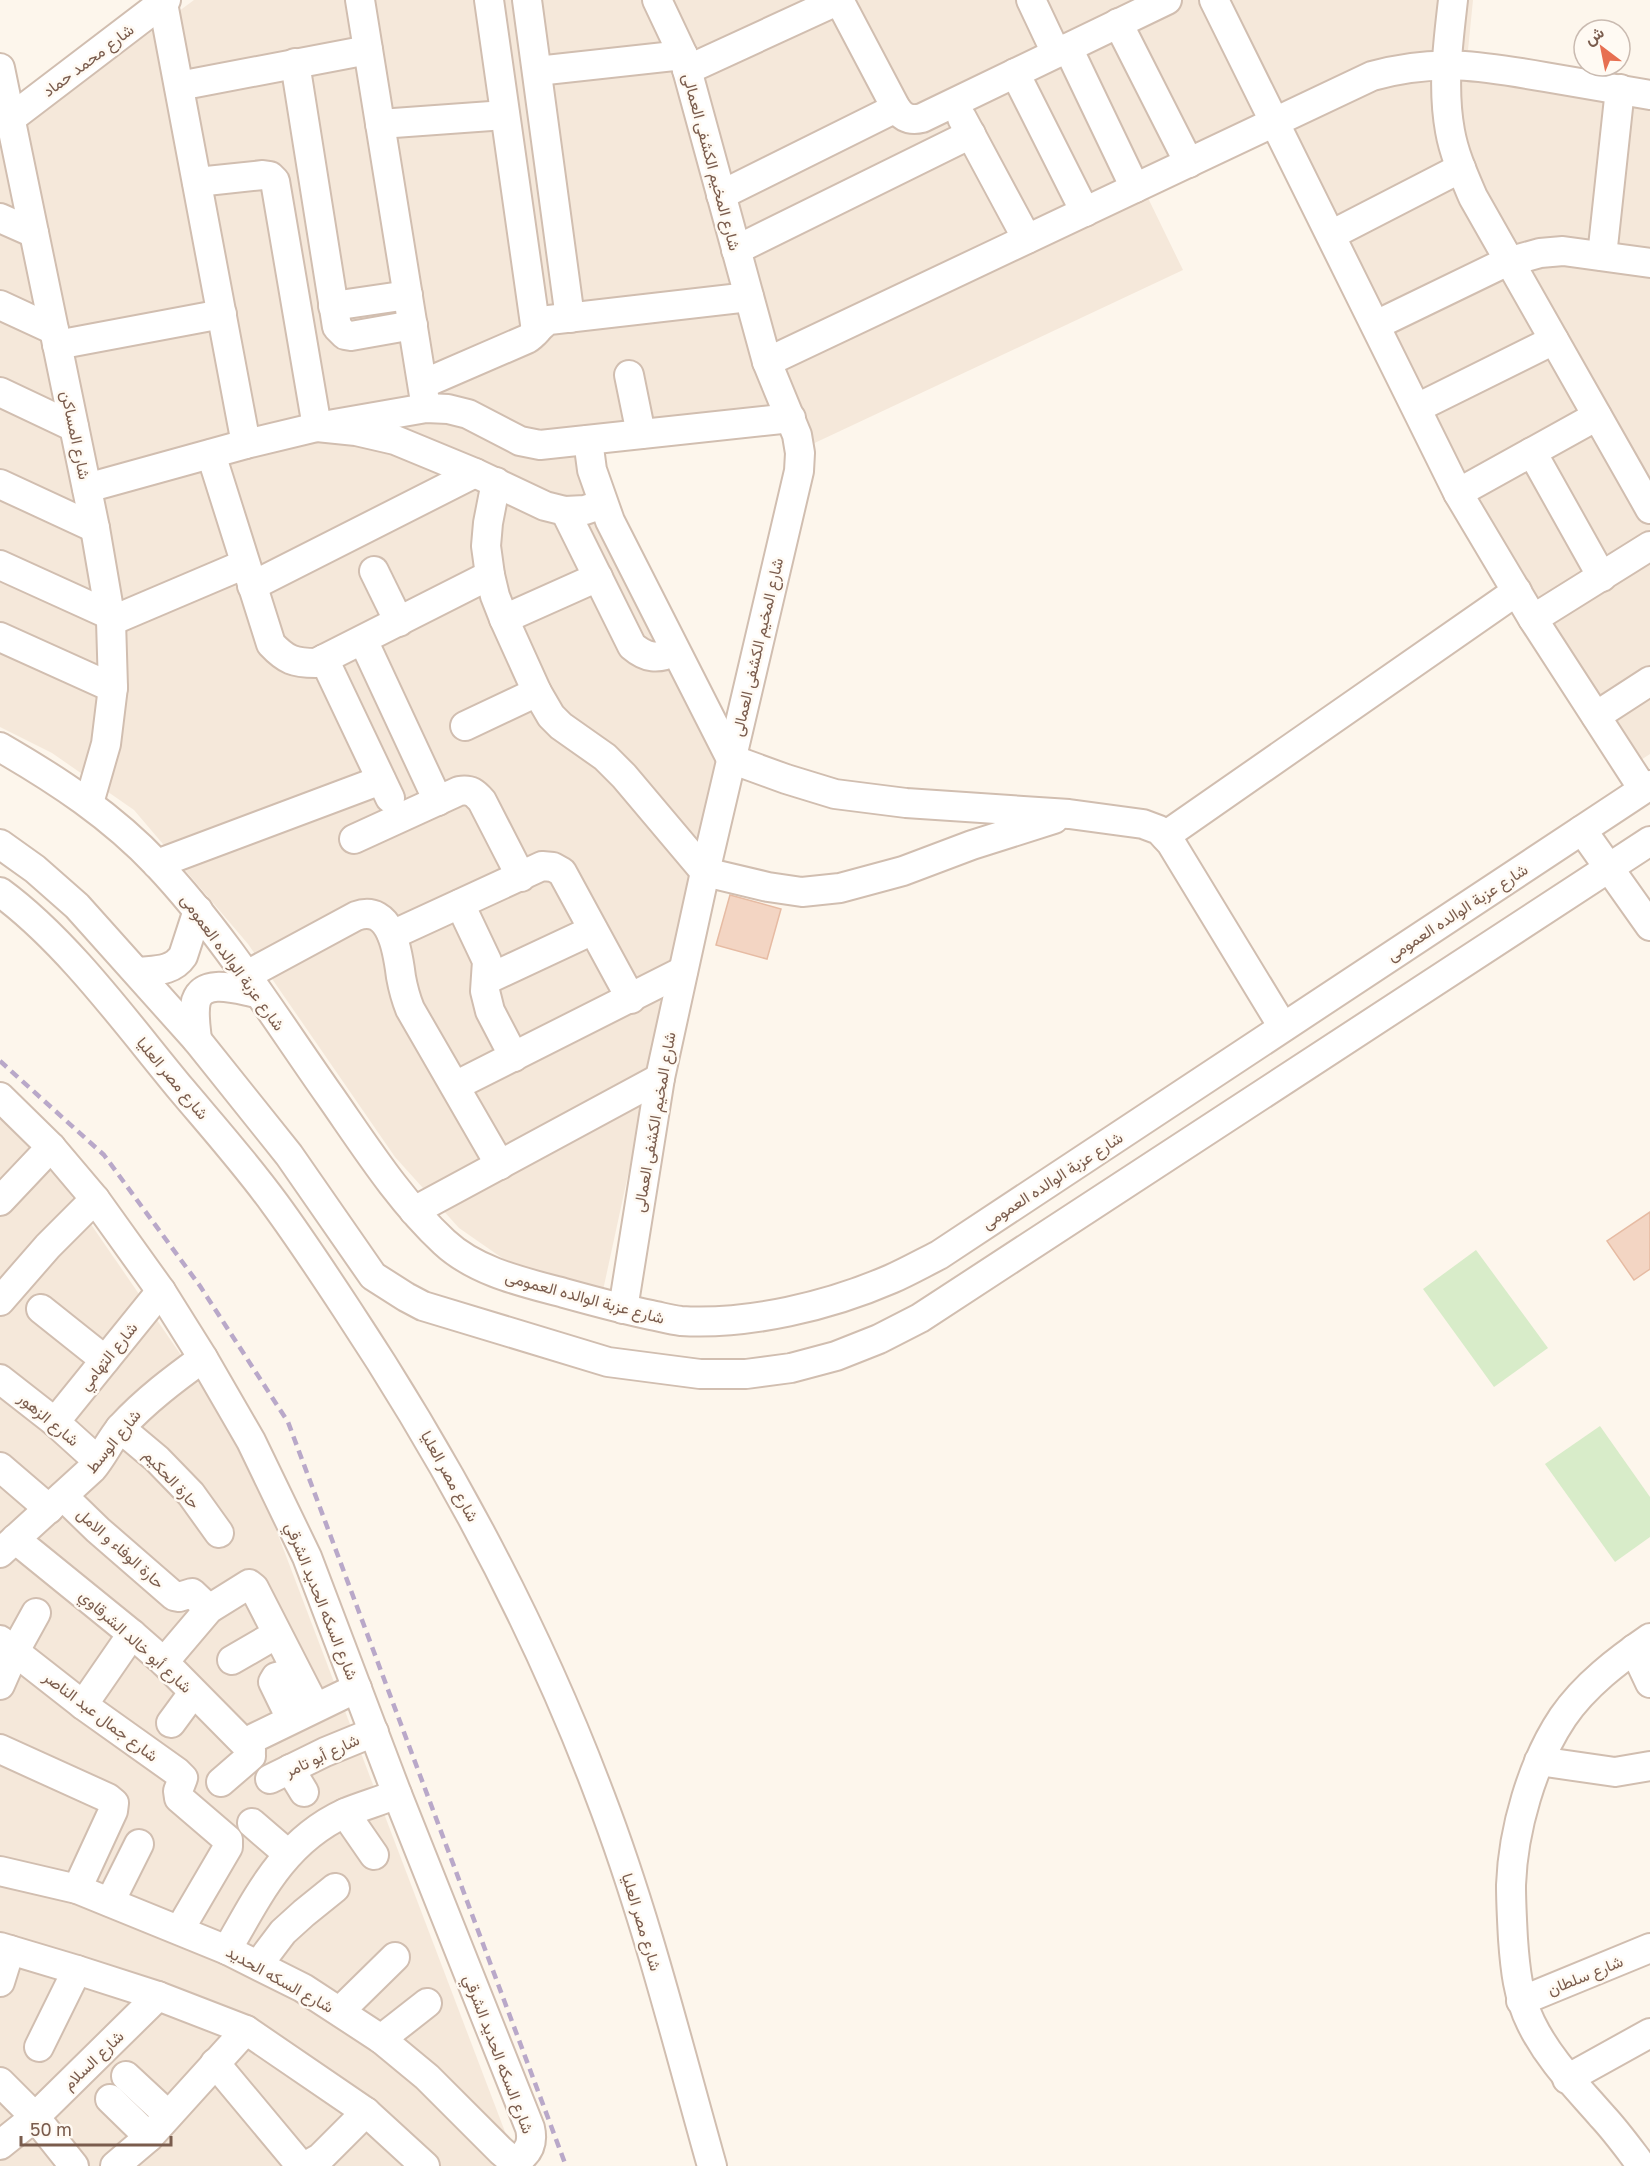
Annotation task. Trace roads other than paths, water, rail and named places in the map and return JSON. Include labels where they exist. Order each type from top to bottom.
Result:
[{"type":"street","points":[[360,0],[424,396]]},
{"type":"street","points":[[489,0],[536,331]]},
{"type":"street","points":[[527,0],[570,318]]},
{"type":"street","name":"شارع المخيم الكشفى العمالى","points":[[622,1309],[660,1078],[705,872],[799,471],[800,453],[797,435],[767,362],[685,63],[657,0]]},
{"type":"street","points":[[537,71],[685,63],[839,0],[896,108],[902,116],[912,121],[1167,0]]},
{"type":"street","points":[[1031,0],[1062,51],[1135,188]]},
{"type":"street","points":[[1214,0],[1458,493],[1533,619],[1596,716],[1647,787]]},
{"type":"street","points":[[1453,0],[1446,64],[1446,99],[1450,132],[1461,168],[1473,197],[1650,509]]},
{"type":"street","points":[[164,1],[246,444]]},
{"type":"street","name":"شارع محمد حماد","points":[[5,117],[164,1]]},
{"type":"street","points":[[1118,24],[1188,163]]},
{"type":"street","points":[[178,86],[368,50]]},
{"type":"street","points":[[296,63],[334,315],[340,331],[351,336],[413,325]]},
{"type":"street","points":[[767,362],[1372,76],[1394,69],[1446,64],[1482,66],[1650,95]]},
{"type":"street","name":"شارع المساكن","points":[[0,68],[5,117],[34,233],[56,337],[95,528],[110,618],[113,688],[106,744],[89,803]]},
{"type":"street","points":[[1015,73],[1085,212]]},
{"type":"street","points":[[1602,256],[1620,89]]},
{"type":"street","points":[[954,103],[1027,239]]},
{"type":"street","points":[[721,195],[896,108]]},
{"type":"street","points":[[380,124],[505,115]]},
{"type":"street","points":[[736,250],[971,134]]},
{"type":"street","points":[[1331,235],[1461,168]]},
{"type":"street","points":[[197,182],[263,175],[270,176],[275,181],[317,427]]},
{"type":"street","points":[[0,218],[34,233]]},
{"type":"street","points":[[1376,325],[1510,261],[1540,253],[1563,251],[1650,263]]},
{"type":"street","points":[[300,327],[334,315],[408,295]]},
{"type":"street","points":[[87,488],[424,396],[527,339],[549,320],[749,297]]},
{"type":"street","points":[[0,305],[56,337],[222,314]]},
{"type":"street","points":[[1417,408],[1554,340]]},
{"type":"street","points":[[629,375],[641,434]]},
{"type":"street","points":[[0,392],[74,427]]},
{"type":"street","points":[[424,396],[448,409],[468,414],[520,441],[540,445],[790,418]]},
{"type":"street","points":[[1458,493],[1598,416]]},
{"type":"street","points":[[317,427],[356,431],[395,440],[485,477],[545,506],[566,512],[585,510],[603,504]]},
{"type":"street","points":[[588,440],[592,470],[603,504],[731,759],[835,794],[906,803],[1069,814],[1143,824],[1159,830],[1165,836],[1283,1027]]},
{"type":"street","points":[[1532,452],[1602,577]]},
{"type":"street","points":[[211,453],[271,644],[283,657],[299,663],[316,663],[490,575]]},
{"type":"street","points":[[0,565],[110,618],[249,575],[485,477]]},
{"type":"street","points":[[485,477],[490,575],[495,596],[537,692],[551,716],[561,726],[605,757],[624,776],[705,872],[768,887],[802,892],[840,888],[903,871],[972,845],[1069,814]]},
{"type":"street","points":[[0,484],[95,528]]},
{"type":"street","points":[[566,512],[632,646],[641,654],[652,658],[664,657],[675,651]]},
{"type":"street","points":[[1533,619],[1650,546]]},
{"type":"street","points":[[374,571],[399,622]]},
{"type":"street","points":[[504,619],[598,577]]},
{"type":"street","points":[[1165,836],[1516,591]]},
{"type":"street","points":[[0,637],[113,688]]},
{"type":"street","points":[[363,640],[438,801]]},
{"type":"street","points":[[324,659],[399,818]]},
{"type":"street","points":[[1596,716],[1650,681]]},
{"type":"street","points":[[465,726],[537,692]]},
{"type":"street","name":"شارع عزبة الوالده العمومى","points":[[0,747],[42,771],[89,803],[157,864],[198,910],[369,1152],[414,1210],[446,1244],[496,1274],[622,1309],[680,1321],[734,1319],[788,1312],[870,1287],[939,1255],[1647,787]]},
{"type":"street","points":[[157,864],[381,780]]},
{"type":"street","points":[[354,838],[468,789],[476,793],[482,801],[521,877]]},
{"type":"street","points":[[1582,830],[1650,926]]},
{"type":"street","points":[[0,844],[35,869],[77,906],[197,1040],[289,1155],[373,1276],[406,1298],[423,1306],[597,1359],[654,1370],[700,1374],[746,1374],[791,1368],[836,1356],[879,1339],[920,1318],[1650,841]]},
{"type":"street","points":[[392,935],[542,866],[553,867],[562,872],[631,999]]},
{"type":"street","points":[[5,896],[35,869]]},
{"type":"street","name":"شارع مصر العليا","points":[[5,896],[42,928],[74,961],[240,1158],[340,1298],[403,1396],[457,1487],[522,1613],[602,1799],[647,1938],[712,2166]]},
{"type":"street","points":[[460,904],[487,961],[486,1001],[514,1057]]},
{"type":"street","points":[[138,972],[166,969],[178,962],[183,956],[198,910]]},
{"type":"street","points":[[197,1040],[196,1000],[207,988],[251,985],[364,913],[373,914],[392,935],[400,960],[404,994],[410,1009],[500,1165]]},
{"type":"street","points":[[486,981],[593,930]]},
{"type":"street","points":[[1419,937],[1444,976]]},
{"type":"street","points":[[454,1086],[683,971]]},
{"type":"street","points":[[414,1210],[660,1078]]},
{"type":"street","points":[[1183,1094],[1206,1131]]},
{"type":"street","name":"شارع السكه الحديد الشرقي","points":[[0,1097],[51,1147],[95,1199],[161,1291],[251,1441],[294,1528],[530,2128],[531,2144],[521,2163]]},
{"type":"street","points":[[0,1201],[51,1147]]},
{"type":"street","points":[[0,1301],[48,1246],[95,1199]]},
{"type":"street","points":[[939,1255],[962,1290]]},
{"type":"street","points":[[340,1298],[373,1276]]},
{"type":"street","name":"شارع التهامي","points":[[55,1422],[161,1291]]},
{"type":"street","points":[[41,1309],[105,1360]]},
{"type":"street","name":"شارع الوسط","points":[[8,1546],[92,1469],[120,1428],[145,1402],[203,1358]]},
{"type":"street","name":"شارع الزهور","points":[[0,1379],[55,1422],[97,1460]]},
{"type":"street","name":"حارة الحكيم","points":[[120,1428],[157,1459],[191,1494],[219,1533]]},
{"type":"street","points":[[0,1467],[56,1502]]},
{"type":"street","name":"حارة الوفاء و الامل","points":[[56,1502],[98,1530],[174,1596],[179,1598],[192,1593],[208,1609]]},
{"type":"street","name":"شارع أبو خالد الشرقاوي","points":[[8,1546],[132,1634],[164,1662],[251,1750]]},
{"type":"street","points":[[164,1662],[208,1609],[249,1584],[254,1588],[296,1672],[303,1713]]},
{"type":"street","points":[[0,1685],[7,1646],[36,1613]]},
{"type":"street","points":[[83,1705],[132,1634]]},
{"type":"street","points":[[232,1660],[277,1634]]},
{"type":"street","points":[[1642,2166],[1621,2138],[1567,2079],[1543,2046],[1521,2001],[1514,1959],[1511,1884],[1522,1820],[1539,1761],[1563,1718],[1578,1698],[1597,1679],[1642,1644],[1650,1683]]},
{"type":"street","name":"شارع جمال عبد الناصر","points":[[7,1646],[83,1705],[181,1775],[183,1782],[178,1795],[181,1800],[226,1836],[229,1843],[180,1929]]},
{"type":"street","points":[[221,1782],[251,1756],[250,1744],[254,1738],[357,1688]]},
{"type":"street","points":[[171,1723],[193,1693]]},
{"type":"street","name":"شارع أبو تامر","points":[[288,1780],[353,1739],[374,1732]]},
{"type":"street","points":[[0,1749],[108,1798],[114,1803],[113,1811],[77,1889]]},
{"type":"street","points":[[1539,1761],[1615,1772],[1650,1766]]},
{"type":"street","points":[[228,1950],[264,1884],[288,1854],[305,1838],[345,1813],[397,1794]]},
{"type":"street","points":[[345,1813],[374,1855]]},
{"type":"street","points":[[252,1823],[288,1854]]},
{"type":"street","points":[[111,1902],[139,1844]]},
{"type":"street","name":"شارع السكه الحديد","points":[[0,1871],[77,1889],[111,1902],[228,1950],[303,1988],[381,2038],[427,2077],[501,2151],[521,2163]]},
{"type":"street","points":[[258,1965],[283,1932],[335,1888]]},
{"type":"street","name":"شارع سلطان","points":[[1521,2001],[1650,1948]]},
{"type":"street","points":[[0,1982],[5,1949],[158,1996],[246,2030],[366,2112],[422,2165]]},
{"type":"street","points":[[340,2012],[395,1958]]},
{"type":"street","points":[[39,2046],[77,1970]]},
{"type":"street","name":"شارع السلام","points":[[0,2145],[35,2117],[158,1996]]},
{"type":"street","points":[[381,2038],[427,2003]]},
{"type":"street","points":[[115,2166],[149,2136],[246,2030]]},
{"type":"street","points":[[1567,2079],[1650,2033]]},
{"type":"street","points":[[215,2063],[313,2164],[366,2112]]},
{"type":"street","points":[[126,2076],[168,2115]]},
{"type":"street","points":[[0,2082],[35,2117],[74,2166]]},
{"type":"street","points":[[110,2099],[149,2136]]},
{"type":"railway","points":[[0,1061],[104,1155],[200,1286],[288,1422],[566,2166]]}]
